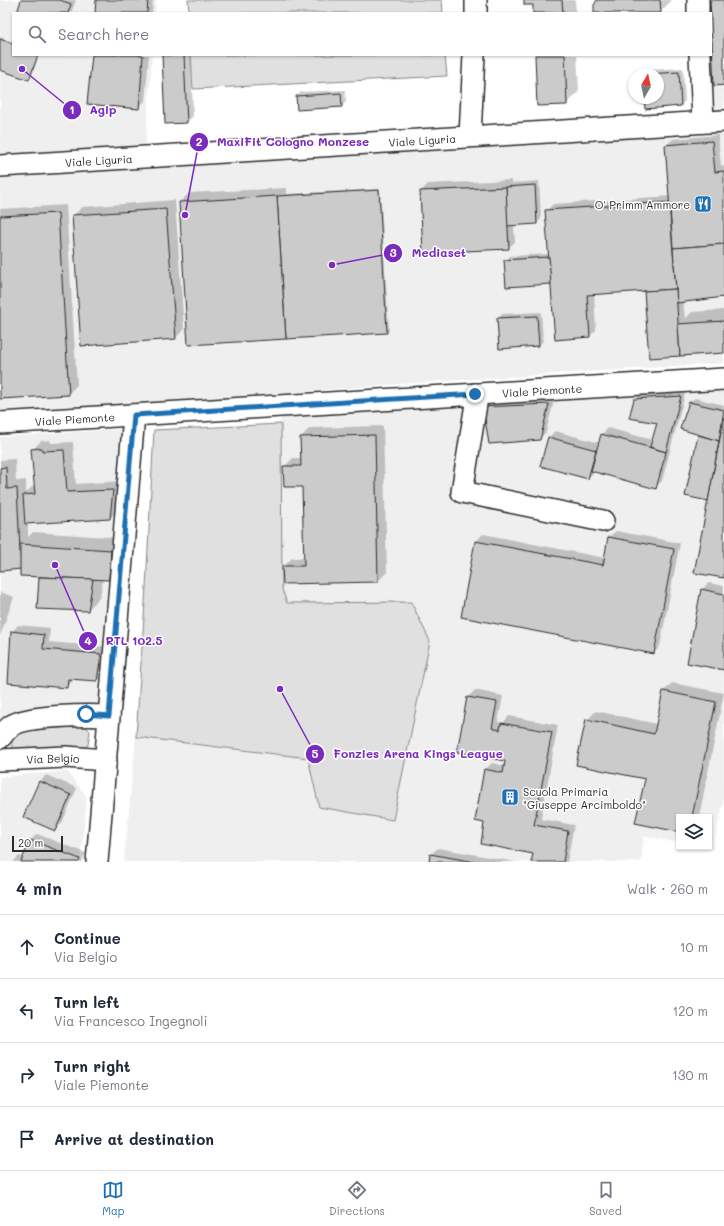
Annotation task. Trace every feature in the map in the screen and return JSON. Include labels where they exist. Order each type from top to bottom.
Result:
[{"type":"street","points":[[476,0],[476,12]]},
{"type":"street","points":[[698,0],[698,12]]},
{"type":"street","points":[[470,136],[474,56]]},
{"type":"street","points":[[700,56],[703,122]]},
{"type":"street","name":"Viale Liguria","points":[[0,166],[724,121]]},
{"type":"street","name":"Viale Piemonte","points":[[0,423],[724,379]]},
{"type":"street","points":[[475,394],[476,404],[462,492],[603,521]]},
{"type":"street","points":[[97,862],[134,415]]},
{"type":"street","points":[[0,738],[10,726],[23,720],[86,714],[109,716]]},
{"type":"street","name":"Via Belgio","points":[[0,760],[66,757],[106,760]]},
{"type":"shaded area","points":[[0,0],[156,0],[155,12],[12,12],[12,56],[152,56],[145,152],[0,162]]},
{"type":"shaded area","points":[[188,0],[442,0],[443,12],[189,12]]},
{"type":"shaded area","points":[[702,0],[724,0],[724,115],[707,116],[704,56],[712,56],[712,12],[703,12]]},
{"type":"shaded area","points":[[191,56],[445,56],[447,76],[193,89]]},
{"type":"shaded area","points":[[724,127],[724,363],[413,383],[0,415],[0,171]]},
{"type":"shaded area","points":[[724,385],[724,799],[713,849],[712,814],[676,814],[676,842],[644,836],[641,862],[124,862],[136,737],[308,758],[319,807],[411,602],[287,603],[282,589],[281,411]]},
{"type":"shaded area","points":[[281,424],[282,589],[287,603],[411,602],[430,641],[393,820],[319,807],[308,758],[136,737],[146,587],[154,430]]},
{"type":"shaded area","points":[[121,429],[98,704],[7,714],[0,721],[0,437]]},
{"type":"shaded area","points":[[85,726],[90,731],[88,745],[82,749],[20,753],[12,748],[12,736],[19,731]]},
{"type":"shaded area","points":[[67,771],[87,797],[80,862],[0,862],[0,777]]},
{"type":"building","points":[[21,0],[60,0],[71,4],[68,12],[17,12]]},
{"type":"building","points":[[96,0],[148,0],[147,12],[95,12]]},
{"type":"building","points":[[524,0],[562,0],[563,12],[533,12],[533,5],[524,5]]},
{"type":"building","points":[[597,0],[660,0],[661,12],[594,12],[594,5]]},
{"type":"building","points":[[710,0],[724,0],[724,85],[714,86],[712,12],[711,12]]},
{"type":"building","points":[[0,39],[12,44],[12,56],[38,56],[29,80],[0,70]]},
{"type":"building","points":[[92,56],[143,56],[139,109],[87,104]]},
{"type":"building","points":[[162,56],[184,56],[187,123],[165,124]]},
{"type":"building","points":[[535,56],[565,56],[567,105],[537,106]]},
{"type":"building","points":[[679,72],[681,106],[645,109],[645,104],[664,104],[664,73]]},
{"type":"building","points":[[341,93],[342,107],[297,110],[296,96]]},
{"type":"building","points":[[712,141],[715,172],[724,171],[724,244],[673,248],[665,145]]},
{"type":"building","points":[[535,185],[537,224],[507,226],[506,187]]},
{"type":"building","points":[[506,187],[509,249],[423,253],[420,191]]},
{"type":"building","points":[[379,190],[387,333],[286,339],[277,196]]},
{"type":"building","points":[[277,196],[286,339],[188,345],[179,202]]},
{"type":"building","points":[[669,202],[676,289],[587,295],[590,337],[555,340],[545,210]]},
{"type":"building","points":[[166,209],[176,339],[81,346],[72,215]]},
{"type":"building","points":[[58,213],[69,395],[0,399],[0,216]]},
{"type":"building","points":[[724,244],[724,297],[677,303],[673,248]]},
{"type":"building","points":[[549,257],[551,284],[506,287],[504,260]]},
{"type":"building","points":[[676,289],[680,356],[649,358],[644,291]]},
{"type":"building","points":[[537,316],[539,346],[499,349],[497,318]]},
{"type":"building","points":[[724,321],[724,353],[680,356],[678,324]]},
{"type":"building","points":[[681,396],[666,452],[650,447],[657,423],[629,418],[634,399]]},
{"type":"building","points":[[689,402],[724,410],[719,441],[680,429]]},
{"type":"building","points":[[549,404],[540,440],[489,444],[483,407]]},
{"type":"building","points":[[724,417],[724,578],[694,573]]},
{"type":"building","points":[[601,434],[666,452],[656,489],[591,471]]},
{"type":"building","points":[[375,435],[378,582],[283,584],[282,566],[304,566],[302,487],[284,487],[283,466],[301,466],[300,437]]},
{"type":"building","points":[[698,435],[719,441],[708,501],[685,496]]},
{"type":"building","points":[[548,437],[596,450],[588,479],[540,466]]},
{"type":"building","points":[[42,448],[42,451],[64,450],[67,492],[113,490],[110,519],[25,524],[23,495],[35,494],[31,449]]},
{"type":"building","points":[[6,467],[7,489],[17,488],[21,569],[0,571],[0,468]]},
{"type":"building","points":[[608,537],[674,549],[654,654],[461,617],[475,541],[603,565]]},
{"type":"building","points":[[20,544],[111,550],[109,580],[20,576]]},
{"type":"building","points":[[39,577],[93,579],[88,611],[37,609]]},
{"type":"building","points":[[701,589],[724,594],[724,670],[687,663]]},
{"type":"building","points":[[11,631],[44,635],[43,649],[101,654],[97,681],[68,679],[67,688],[8,683]]},
{"type":"building","points":[[663,691],[716,702],[693,814],[676,814],[676,831],[635,823],[645,779],[576,765],[586,719],[654,734]]},
{"type":"building","name":"Scuola Primaria \"Giuseppe Arcimboldo\"","points":[[467,697],[497,702],[492,728],[500,730],[501,723],[552,732],[534,825],[568,831],[563,862],[531,862],[533,854],[481,844],[484,823],[475,821],[484,769],[503,773],[505,761],[457,752]]},
{"type":"building","points":[[39,781],[71,795],[55,831],[23,817]]},
{"type":"building","points":[[30,840],[80,859],[79,862],[21,862]]},
{"type":"building","points":[[430,854],[475,862],[429,862]]},
{"type":"place","name":"Agip","points":[[22,69]]},
{"type":"place","name":"O' Primm Ammore","points":[[703,204]]},
{"type":"place","name":"MaxiFit Cologno Monzese","points":[[185,215]]},
{"type":"place","name":"Mediaset","points":[[332,265]]},
{"type":"place","name":"RTL 102.5","points":[[55,565]]},
{"type":"place","name":"Fonzies Arena Kings League","points":[[280,689]]},
{"type":"place","name":"Scuola Primaria \"Giuseppe Arcimboldo\"","points":[[510,797]]},
{"type":"route","points":[[86,714],[109,716],[134,415],[475,394]]}]
